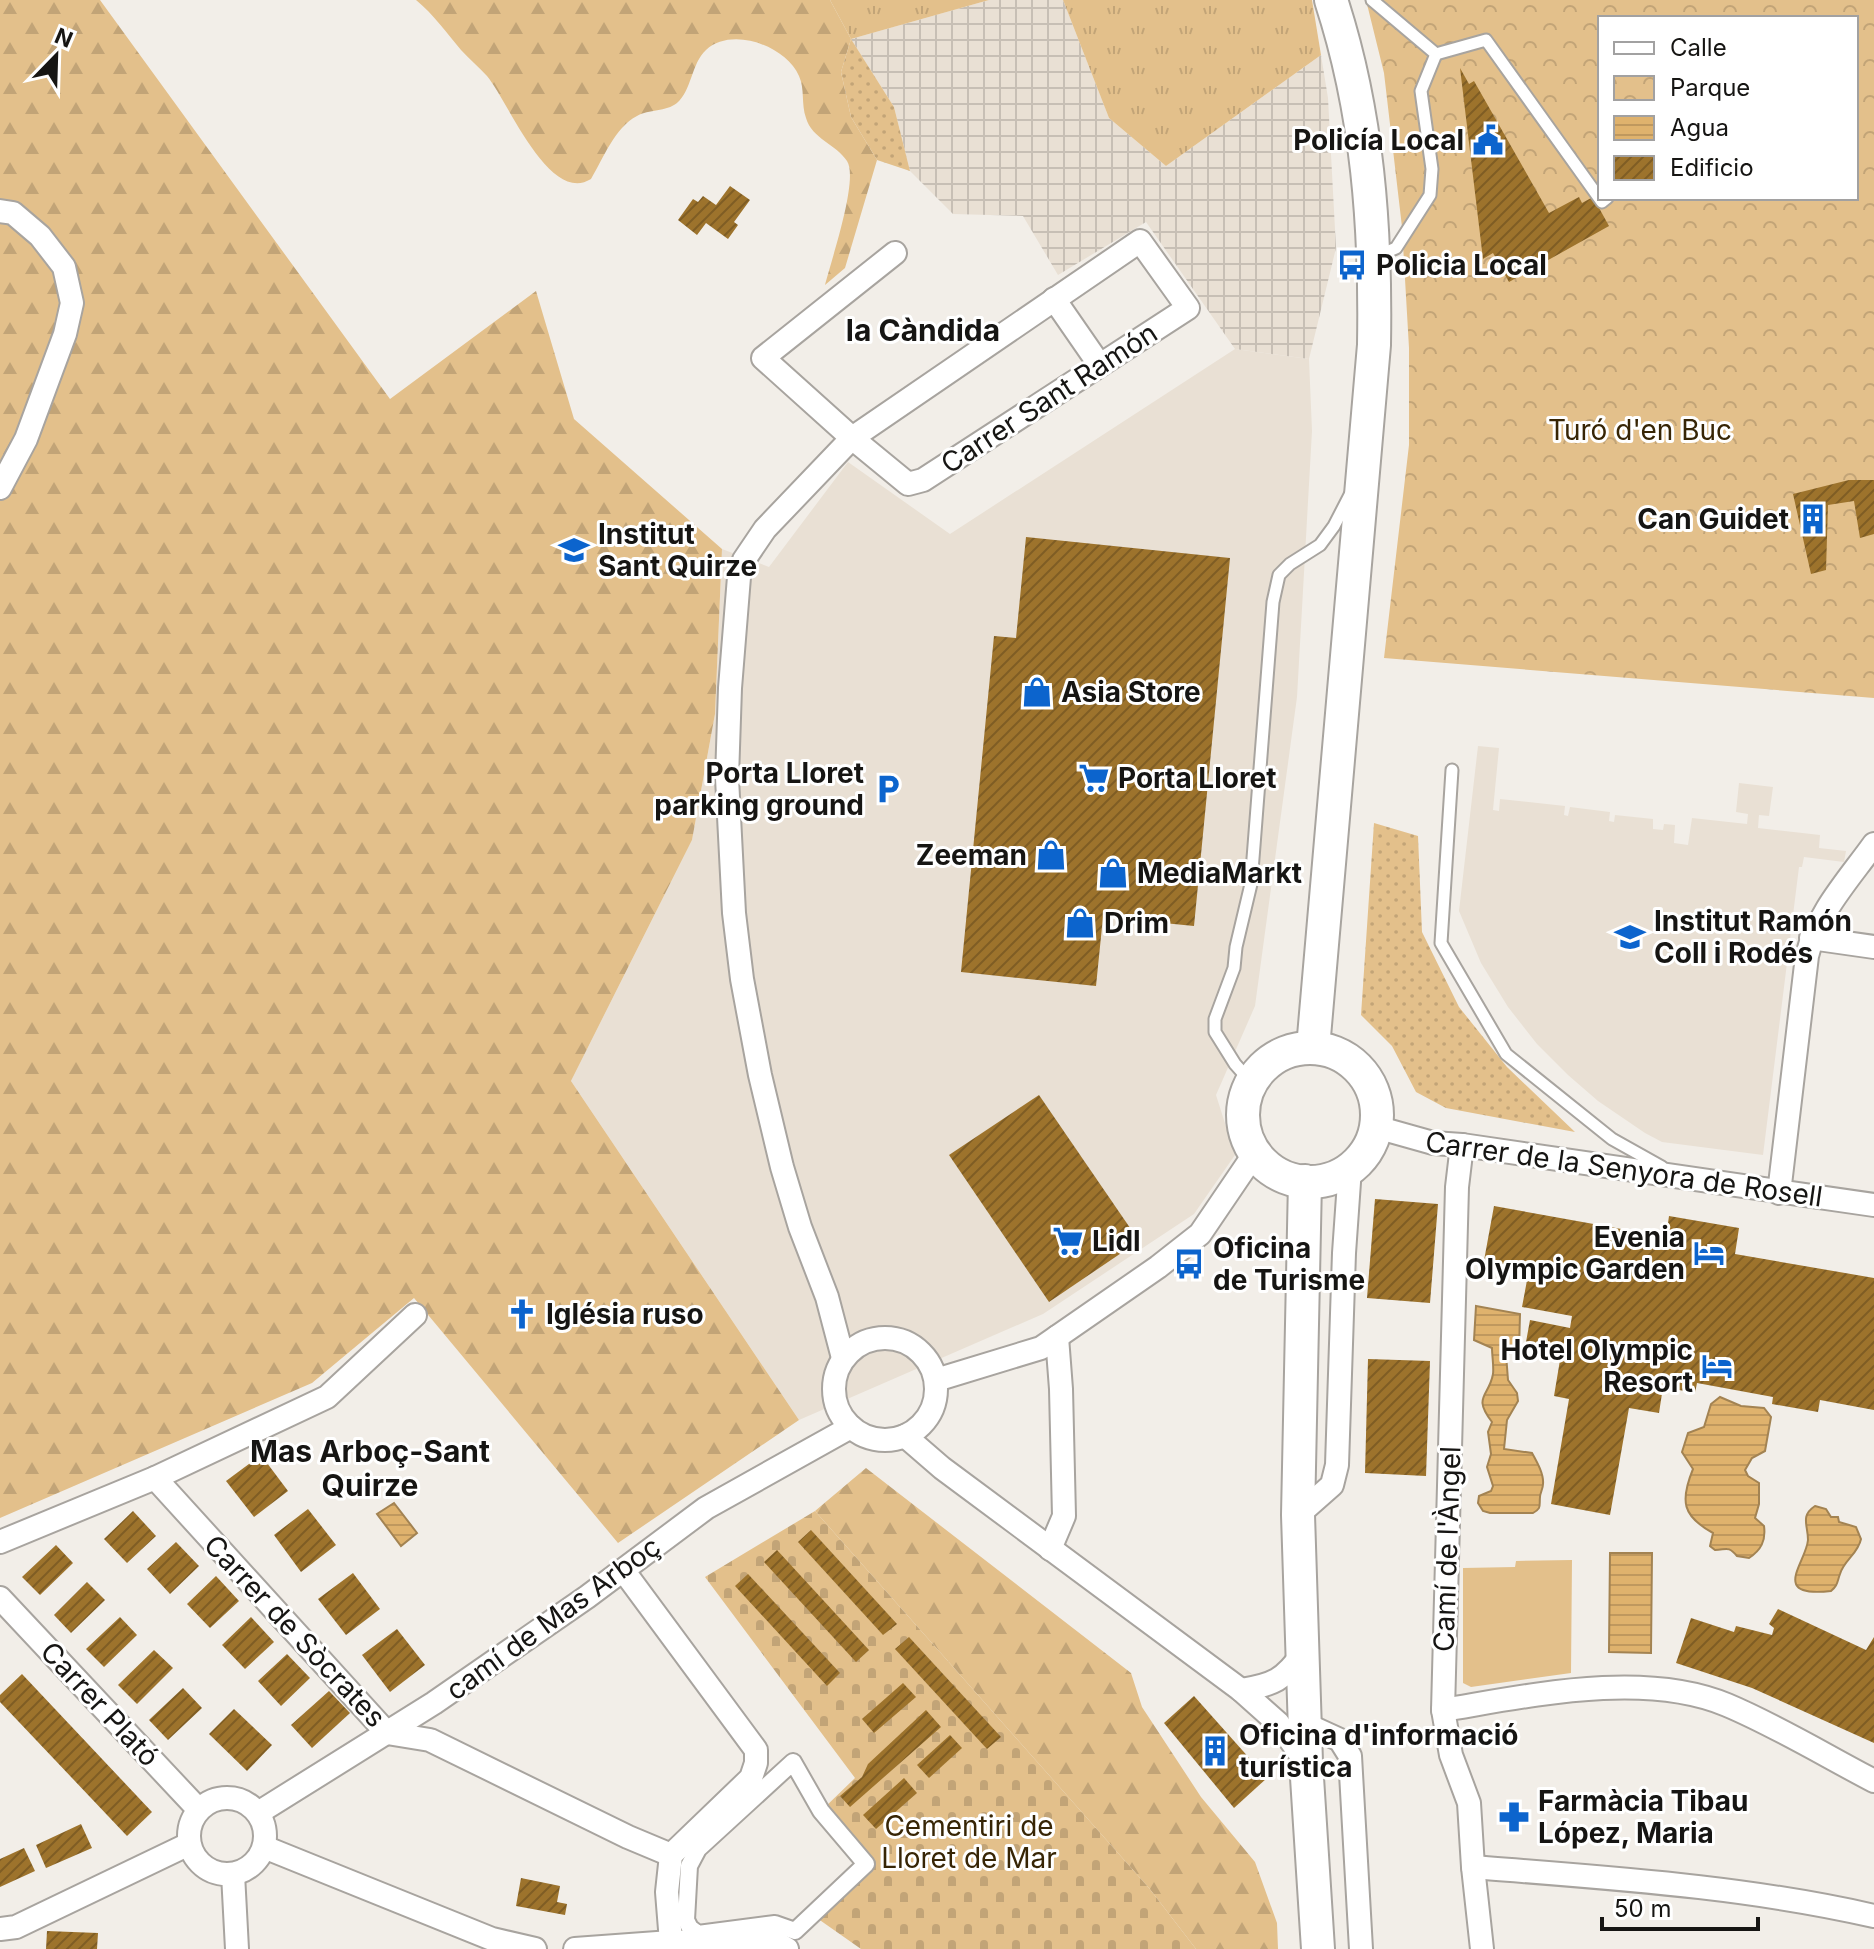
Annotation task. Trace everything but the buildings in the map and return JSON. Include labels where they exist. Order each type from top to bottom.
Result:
[{"type":"main road","points":[[1313,1048],[1374,345],[1375,257],[1371,195],[1362,124],[1343,36],[1331,0]]},
{"type":"main road","points":[[1313,1048],[1340,1056],[1362,1074],[1375,1099],[1376,1127],[1370,1144],[1350,1168],[1334,1177],[1305,1181],[1285,1177],[1268,1167],[1255,1153],[1245,1134],[1243,1112],[1251,1082],[1273,1059],[1292,1051],[1313,1048]]},
{"type":"main road","points":[[1305,1181],[1298,1515],[1306,1762],[1318,1949]]},
{"type":"street","points":[[0,211],[13,213],[40,236],[64,267],[72,303],[65,334],[26,439],[0,488]]},
{"type":"street","name":"Carrer Sant Ramón","points":[[852,438],[908,484],[923,480],[1188,308],[1140,241],[1054,299]]},
{"type":"street","points":[[852,438],[763,358],[895,253]]},
{"type":"street","points":[[843,1358],[827,1297],[800,1227],[782,1167],[757,1060],[734,913],[727,778],[735,610],[744,560],[765,529],[852,438],[1054,299],[1099,364]]},
{"type":"street","points":[[1779,1193],[1811,938],[1818,922],[1874,844]]},
{"type":"street","points":[[1811,938],[1874,947]]},
{"type":"street","name":"Carrer de la Senyora de Rosell","points":[[1376,1127],[1433,1143],[1874,1205]]},
{"type":"street","name":"Camí de l'Àngel","points":[[1462,1145],[1457,1187],[1443,1710],[1451,1755],[1469,1803],[1482,1949]]},
{"type":"street","points":[[936,1380],[1041,1348],[1158,1267],[1200,1234],[1255,1153]]},
{"type":"street","points":[[1298,1515],[1332,1485],[1337,1465],[1350,1168]]},
{"type":"street","points":[[0,1542],[155,1478],[327,1397],[415,1315]]},
{"type":"street","points":[[889,1337],[905,1341],[920,1350],[931,1364],[936,1380],[934,1407],[927,1420],[905,1436],[877,1439],[863,1435],[841,1416],[835,1401],[836,1371],[843,1358],[856,1346],[871,1339],[889,1337]]},
{"type":"street","points":[[1050,1549],[1064,1516],[1057,1337]]},
{"type":"street","name":"camí de Mas Arboç","points":[[258,1813],[434,1703],[706,1508],[851,1427]]},
{"type":"street","points":[[905,1436],[942,1468],[1241,1690],[1278,1723],[1306,1762]]},
{"type":"street","name":"Carrer de Sòcrates","points":[[155,1478],[387,1733],[430,1740],[671,1855]]},
{"type":"street","points":[[623,1570],[756,1750],[751,1778],[671,1855],[667,1892],[671,1942]]},
{"type":"street","name":"Carrer Plató","points":[[0,1598],[199,1810]]},
{"type":"street","points":[[1241,1690],[1270,1686],[1293,1667],[1303,1653]]},
{"type":"street","points":[[1443,1710],[1592,1687],[1662,1688],[1725,1704],[1874,1781]]},
{"type":"street","points":[[1305,1724],[1340,1740],[1350,1756],[1361,1949]]},
{"type":"street","points":[[575,1949],[671,1942],[791,1940],[866,1864],[821,1811],[793,1762],[698,1849],[689,1866],[686,1920],[698,1934],[775,1924],[791,1940]]},
{"type":"street","points":[[231,1798],[246,1803],[258,1813],[265,1828],[264,1847],[248,1869],[233,1874],[213,1872],[193,1854],[189,1844],[192,1821],[199,1810],[218,1799],[231,1798]]},
{"type":"street","points":[[10,1935],[189,1844]]},
{"type":"street","points":[[264,1847],[492,1939],[535,1949]]},
{"type":"street","points":[[1473,1867],[1641,1880],[1817,1903],[1874,1916]]},
{"type":"street","points":[[233,1874],[237,1949]]},
{"type":"lane","points":[[1372,0],[1436,54]]},
{"type":"lane","points":[[1436,54],[1486,40],[1598,196]]},
{"type":"lane","points":[[1375,257],[1396,248],[1430,195],[1432,169],[1421,91],[1436,54]]},
{"type":"lane","points":[[1251,1082],[1235,1064],[1215,1032],[1215,1019],[1234,968],[1251,884],[1273,602],[1279,575],[1320,545],[1334,526],[1364,470]]},
{"type":"lane","points":[[1452,770],[1441,943],[1506,1054],[1612,1139],[1687,1179]]},
{"type":"lane","points":[[1607,1167],[1612,1139]]},
{"type":"shaded area","points":[[989,0],[1063,0],[1109,118],[1166,166],[1321,55],[1328,98],[1336,248],[1309,359],[1235,349],[1146,222],[1058,275],[1023,216],[953,214],[910,171],[894,107],[851,39]]},
{"type":"shaded area","points":[[1235,349],[1309,359],[1312,431],[1297,697],[1255,1006],[1216,1095],[1235,1155],[1194,1214],[1043,1314],[799,1420],[571,1081],[692,840],[715,714],[722,549],[769,567],[848,462],[950,534]]},
{"type":"shaded area","name":"Institut Ramón Coll i Rodés","points":[[1478,746],[1499,748],[1493,810],[1499,811],[1500,799],[1565,806],[1564,815],[1568,816],[1570,807],[1610,812],[1609,821],[1614,822],[1615,815],[1653,819],[1653,829],[1663,830],[1664,824],[1675,825],[1674,843],[1688,845],[1692,818],[1747,824],[1748,814],[1736,812],[1739,783],[1773,787],[1769,816],[1759,815],[1758,828],[1820,835],[1819,848],[1846,851],[1844,862],[1804,857],[1802,867],[1799,867],[1763,1155],[1662,1142],[1645,1133],[1598,1101],[1568,1075],[1537,1044],[1508,1007],[1481,963],[1459,911]]},
{"type":"green space","points":[[0,0],[100,0],[390,399],[536,291],[574,419],[722,549],[715,714],[692,840],[571,1081],[799,1420],[618,1543],[414,1298],[312,1383],[0,1518]]},
{"type":"green space","points":[[416,0],[830,0],[851,39],[841,72],[851,117],[877,160],[845,268],[825,285],[847,202],[850,171],[847,161],[813,131],[805,113],[799,76],[783,56],[771,48],[743,40],[730,40],[706,50],[697,62],[682,98],[668,108],[642,114],[629,121],[610,144],[591,179],[575,183],[560,177],[545,164],[487,76]]},
{"type":"green space","points":[[830,0],[989,0],[851,39]]},
{"type":"green space","points":[[1063,0],[1312,0],[1321,55],[1166,166],[1109,118]]},
{"type":"green space","name":"Turó d'en Buc","points":[[1366,0],[1874,0],[1874,698],[1384,658],[1409,445],[1409,348],[1402,227],[1384,73]]},
{"type":"green space","points":[[851,39],[894,107],[910,171],[877,160],[851,117],[841,72]]},
{"type":"green space","points":[[1374,823],[1418,836],[1422,932],[1459,1007],[1507,1067],[1575,1132],[1446,1108],[1416,1092],[1392,1046],[1361,1015]]},
{"type":"green space","points":[[866,1468],[1131,1673],[1142,1707],[1201,1797],[1255,1862],[1277,1923],[1278,1949],[1196,1949],[1149,1888],[815,1511]]},
{"type":"green space","name":"Cementiri de Lloret de Mar","points":[[815,1511],[1149,1888],[1196,1949],[861,1949],[814,1916],[866,1864],[821,1811],[855,1778],[705,1577]]},
{"type":"green space","points":[[1572,1560],[1571,1673],[1471,1687],[1463,1683],[1463,1568],[1515,1567],[1516,1561]]},
{"type":"water","points":[[1476,1306],[1520,1314],[1519,1351],[1506,1354],[1508,1380],[1517,1393],[1518,1401],[1507,1420],[1504,1449],[1532,1453],[1538,1464],[1543,1486],[1540,1506],[1533,1513],[1490,1513],[1483,1511],[1478,1503],[1479,1496],[1491,1491],[1493,1486],[1487,1467],[1491,1454],[1488,1432],[1492,1422],[1482,1401],[1491,1382],[1493,1368],[1492,1348],[1474,1340]]},
{"type":"water","points":[[1720,1397],[1741,1406],[1764,1408],[1771,1417],[1765,1451],[1752,1458],[1745,1470],[1759,1483],[1755,1518],[1764,1526],[1762,1545],[1749,1558],[1737,1556],[1729,1549],[1715,1550],[1710,1546],[1713,1533],[1695,1520],[1686,1507],[1686,1490],[1693,1469],[1682,1452],[1688,1433],[1704,1427],[1711,1404]]},
{"type":"water","points":[[394,1503],[417,1533],[401,1546],[377,1514]]},
{"type":"water","points":[[1815,1506],[1826,1509],[1831,1517],[1838,1517],[1839,1522],[1856,1527],[1861,1539],[1831,1591],[1812,1592],[1796,1584],[1808,1540],[1806,1517]]},
{"type":"water","points":[[1610,1553],[1652,1553],[1651,1653],[1609,1652]]},
{"type":"place","name":"Policía Local","points":[[1488,140]]},
{"type":"place","name":"Policia Local","points":[[1352,265]]},
{"type":"place","name":"Can Guidet","points":[[1813,519]]},
{"type":"place","name":"Institut Sant Quirze","points":[[574,550]]},
{"type":"place","name":"Asia Store","points":[[1037,692]]},
{"type":"place","name":"Porta Lloret","points":[[1094,778]]},
{"type":"place","name":"Porta Lloret parking ground","points":[[888,789]]},
{"type":"place","name":"Zeeman","points":[[1051,855]]},
{"type":"place","name":"MediaMarkt","points":[[1113,873]]},
{"type":"place","name":"Drim","points":[[1080,923]]},
{"type":"place","name":"Institut Ramón Coll i Rodés","points":[[1630,937]]},
{"type":"place","name":"Lidl","points":[[1068,1241]]},
{"type":"place","name":"Evenia Olympic Garden","points":[[1709,1253]]},
{"type":"place","name":"Oficina de Turisme","points":[[1189,1264]]},
{"type":"place","name":"Iglésia ruso","points":[[522,1314]]},
{"type":"place","name":"Hotel Olympic Resort","points":[[1717,1366]]},
{"type":"place","name":"Oficina d'informació turística","points":[[1215,1751]]},
{"type":"place","name":"Farmàcia Tibau López, Maria","points":[[1514,1817]]},
{"type":"district","name":"la Càndida","points":[[923,330]]},
{"type":"district","name":"Mas Arboç-Sant Quirze","points":[[370,1468]]}]
